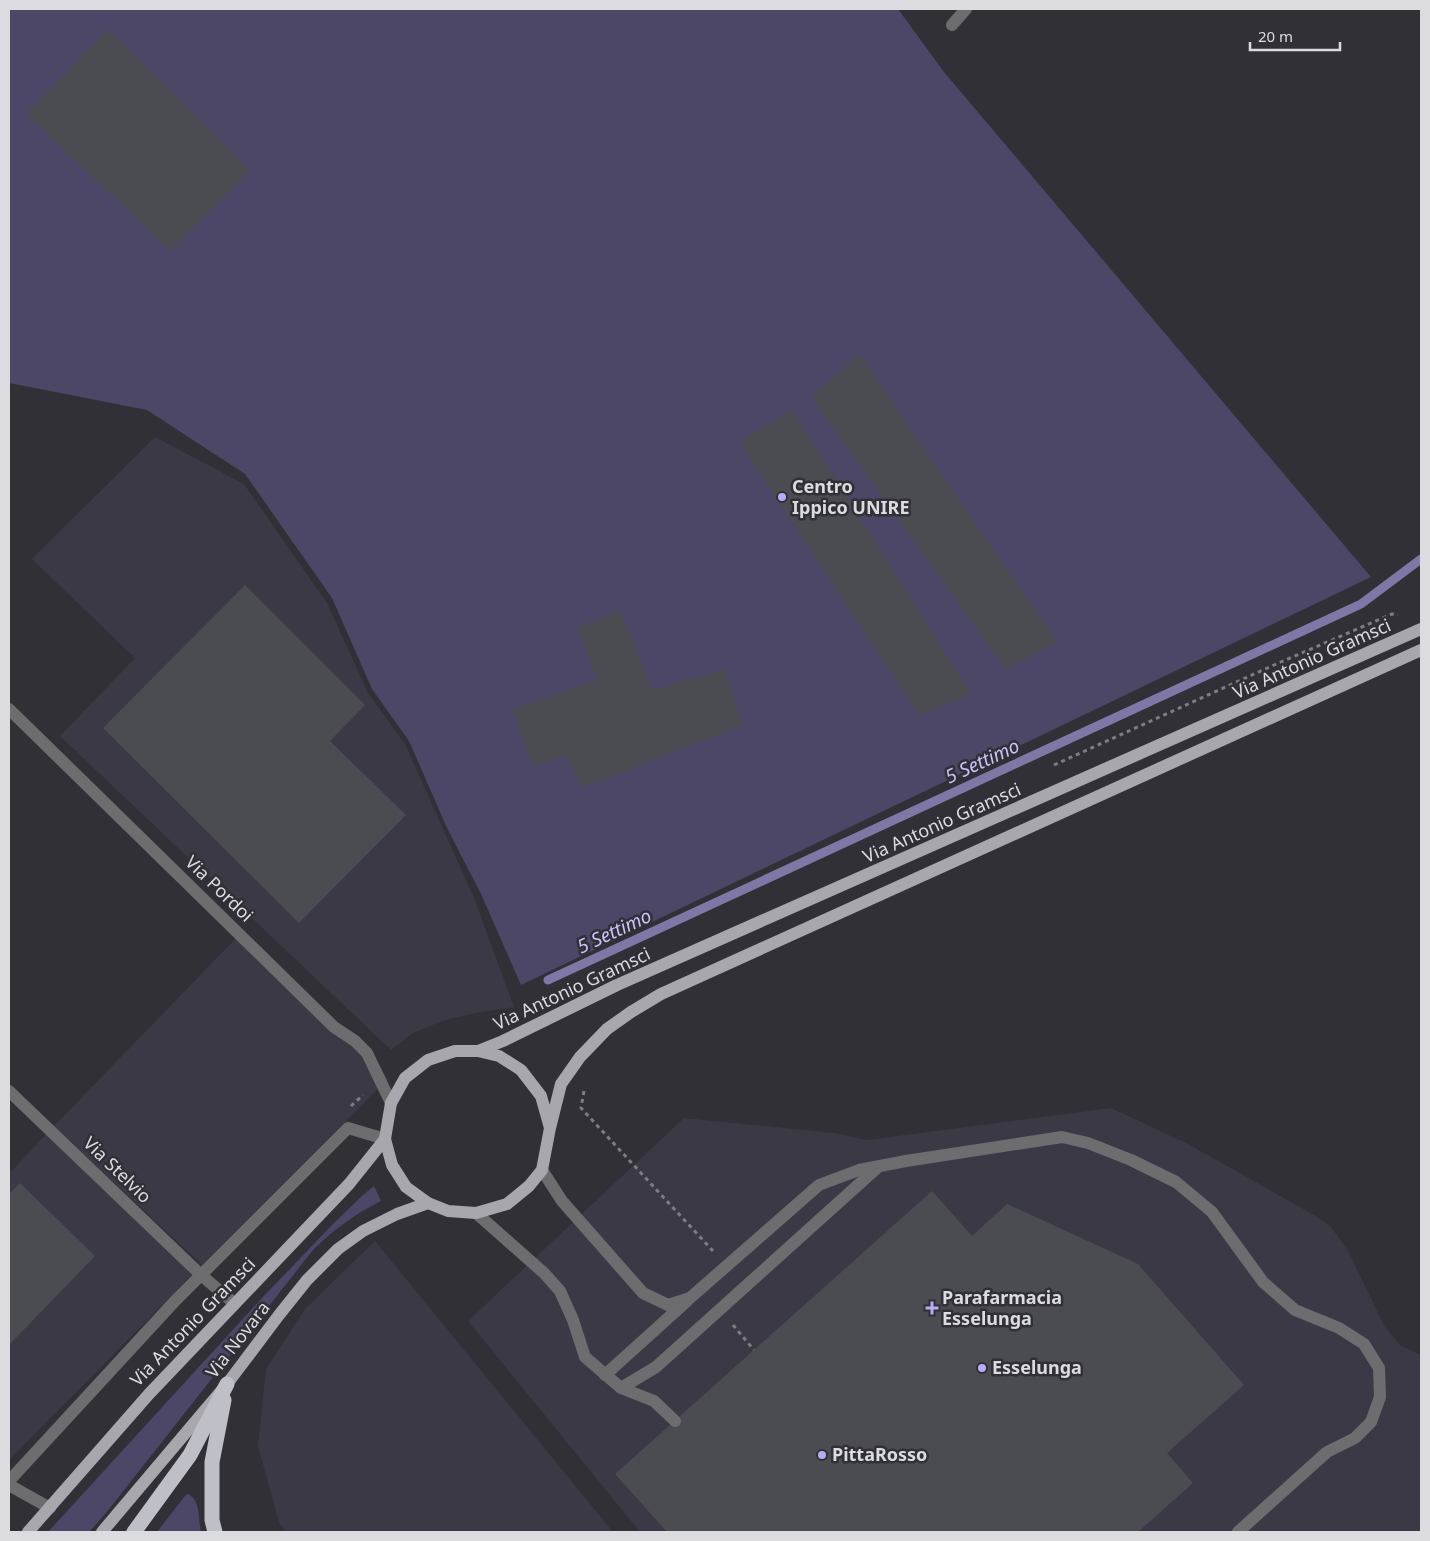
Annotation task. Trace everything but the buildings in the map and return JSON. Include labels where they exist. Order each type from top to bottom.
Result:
[{"type":"highway","points":[[134,1532],[190,1454],[227,1384]]},
{"type":"highway","points":[[215,1532],[212,1520],[212,1462],[227,1384]]},
{"type":"main road","name":"Via Antonio Gramsci","points":[[478,1051],[503,1041],[617,985],[1421,629]]},
{"type":"main road","name":"Via Antonio Gramsci","points":[[550,1128],[561,1084],[580,1057],[607,1029],[661,994],[1421,650]]},
{"type":"main road","points":[[455,1051],[478,1051],[499,1056],[521,1070],[541,1096],[550,1128],[542,1170],[529,1186],[507,1204],[476,1213],[448,1212],[428,1203],[406,1187],[392,1165],[385,1138],[391,1103],[405,1078],[428,1060],[455,1051]]},
{"type":"main road","name":"Via Antonio Gramsci","points":[[28,1532],[148,1394],[349,1184],[385,1138]]},
{"type":"main road","name":"Via Novara","points":[[102,1532],[227,1384],[290,1301],[338,1249],[363,1231],[397,1214],[428,1203]]},
{"type":"street","points":[[952,25],[966,9]]},
{"type":"street","name":"Via Pordoi","points":[[9,709],[334,1026],[355,1041],[366,1053],[391,1103]]},
{"type":"street","name":"Via Stelvio","points":[[9,1091],[201,1275],[234,1303]]},
{"type":"street","points":[[50,1508],[9,1483],[175,1301],[348,1128],[385,1138]]},
{"type":"street","points":[[605,1375],[819,1185],[859,1170],[879,1166],[1062,1137],[1088,1143],[1131,1160],[1176,1182],[1212,1212],[1262,1282],[1296,1310],[1339,1328],[1364,1344],[1379,1368],[1380,1397],[1371,1422],[1355,1438],[1327,1452],[1238,1532]]},
{"type":"street","points":[[621,1388],[656,1367],[879,1166]]},
{"type":"street","points":[[542,1170],[562,1201],[643,1293],[668,1305],[690,1298]]},
{"type":"street","points":[[476,1213],[544,1273],[560,1291],[573,1320],[585,1358],[621,1388],[654,1401],[675,1421]]},
{"type":"path","points":[[638,1170],[695,1232]]},
{"type":"shaded area","name":"Centro Ippico UNIRE","points":[[9,9],[898,9],[944,72],[1371,577],[521,985],[481,894],[447,828],[409,741],[372,689],[332,598],[245,474],[147,410],[9,383]]},
{"type":"shaded area","points":[[155,437],[244,484],[327,603],[368,693],[405,744],[474,898],[514,1007],[445,1020],[413,1033],[391,1050],[60,736],[135,658],[32,559]]},
{"type":"shaded area","points":[[243,931],[355,1041],[367,1048],[388,1079],[202,1265],[54,1126]]},
{"type":"shaded area","points":[[1111,1108],[1188,1144],[1316,1216],[1331,1227],[1347,1249],[1385,1327],[1401,1346],[1421,1355],[1421,1532],[640,1532],[468,1321],[684,1118],[834,1133],[867,1140]]},
{"type":"shaded area","points":[[46,1134],[192,1275],[9,1460],[9,1174]]},
{"type":"shaded area","points":[[374,1186],[381,1201],[345,1223],[313,1250],[89,1532],[48,1532],[262,1298],[334,1223]]},
{"type":"shaded area","points":[[375,1241],[613,1532],[286,1532],[279,1522],[258,1446],[266,1369],[305,1309]]},
{"type":"shaded area","points":[[188,1494],[197,1505],[201,1532],[157,1532],[185,1496]]},
{"type":"waterway","name":"5 Settimo","points":[[548,980],[1361,604],[1421,559]]},
{"type":"place","name":"Centro Ippico UNIRE","points":[[782,497]]},
{"type":"place","name":"Parafarmacia Esselunga","points":[[932,1308]]},
{"type":"place","name":"Esselunga","points":[[982,1368]]},
{"type":"place","name":"PittaRosso","points":[[822,1455]]}]
